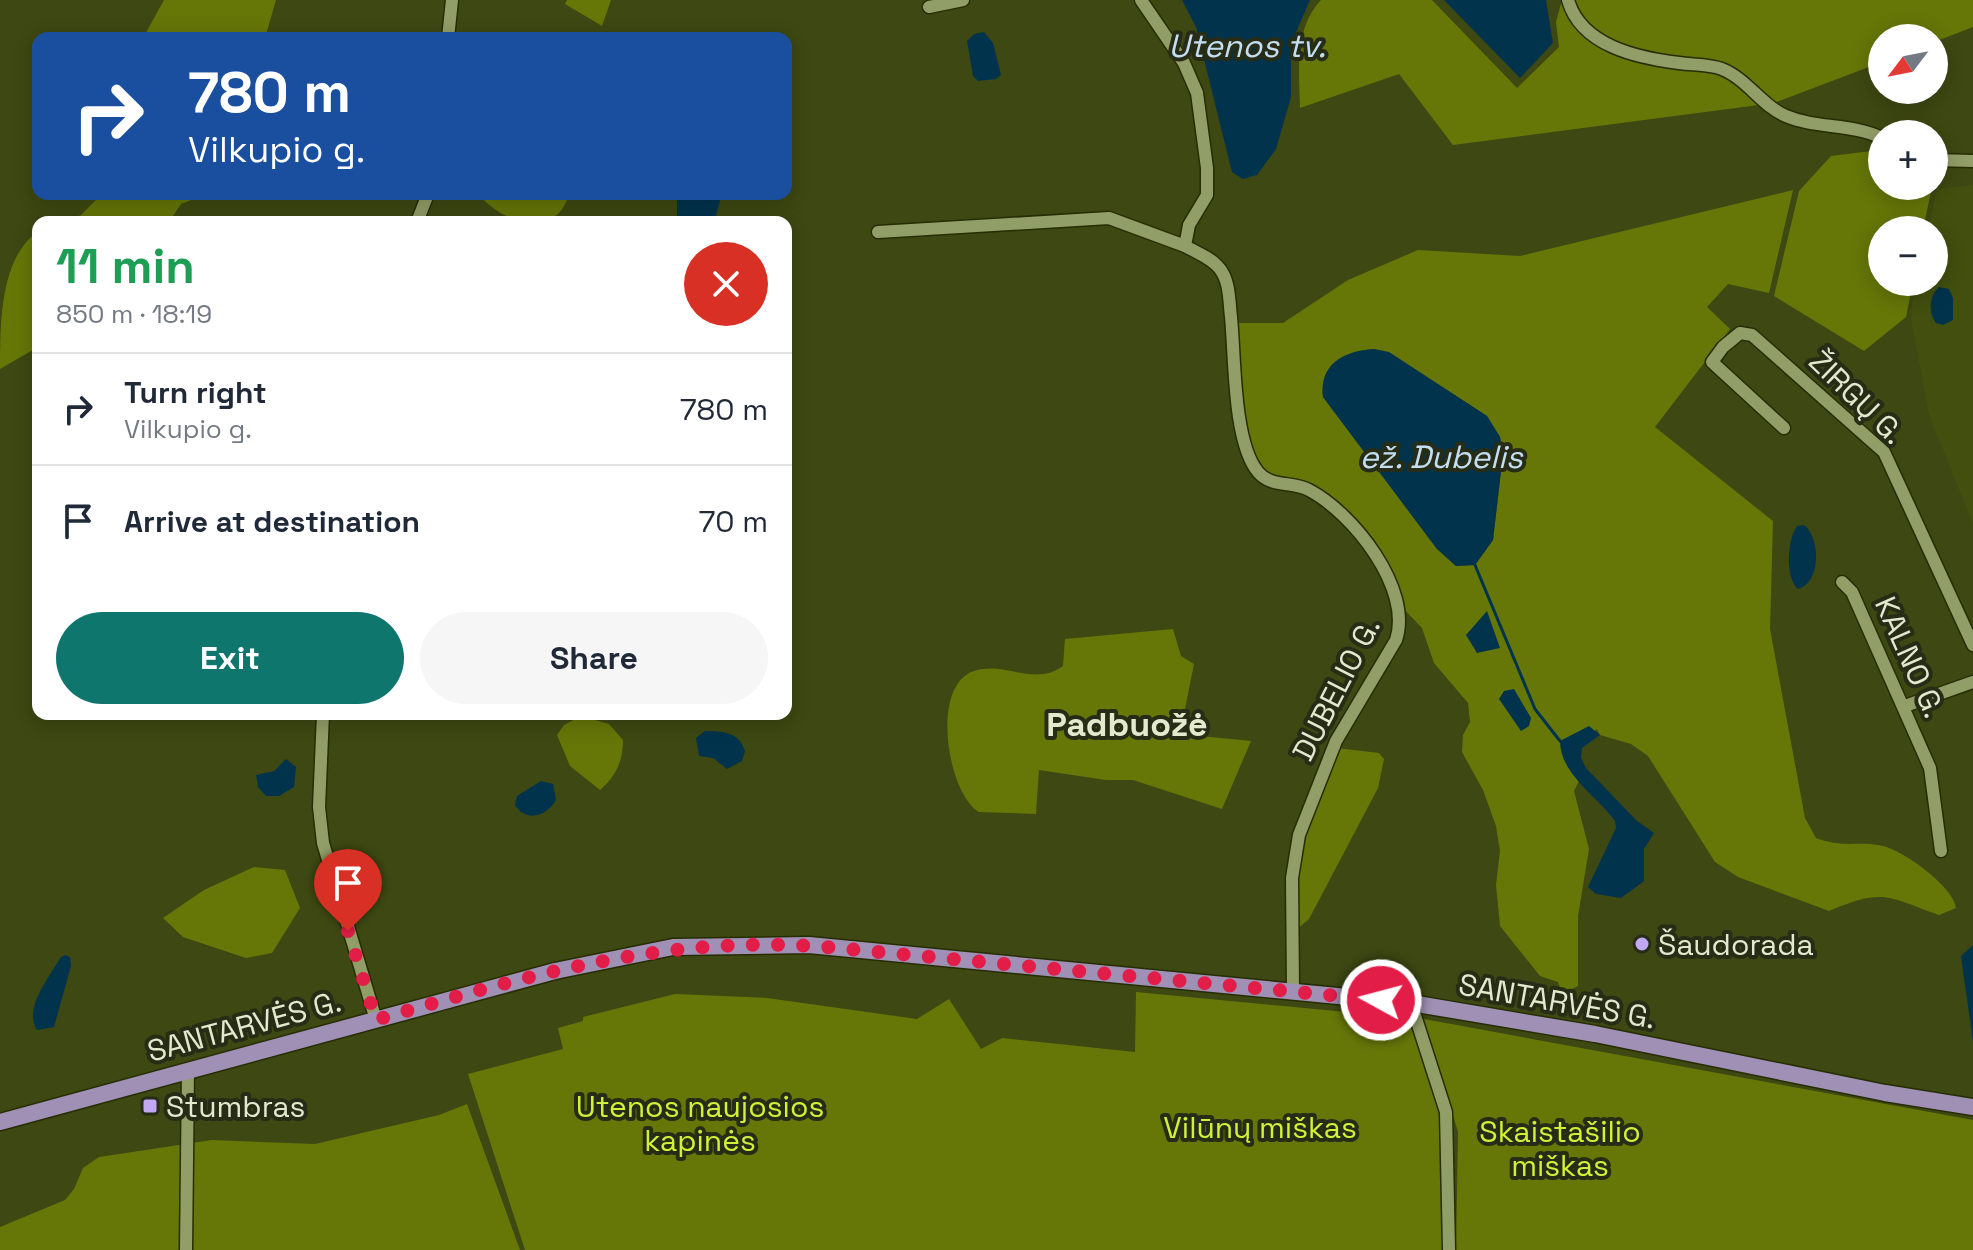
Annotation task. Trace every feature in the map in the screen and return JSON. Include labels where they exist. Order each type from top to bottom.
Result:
[{"type":"main road","name":"SANTARVĖS G.","points":[[0,1122],[555,971],[648,951],[701,946],[809,945],[1293,989],[1411,1003],[1595,1034],[1869,1090],[1973,1107]]},
{"type":"street","points":[[449,32],[452,0]]},
{"type":"street","points":[[929,7],[963,0]]},
{"type":"street","points":[[1141,0],[1184,63],[1197,93],[1207,168],[1207,195],[1189,225],[1185,246]]},
{"type":"street","points":[[1568,0],[1576,20],[1592,36],[1608,45],[1667,61],[1720,68],[1745,82],[1789,117],[1868,131]]},
{"type":"street","points":[[1948,160],[1973,161]]},
{"type":"street","name":"DUBELIO G.","points":[[878,232],[1109,218],[1185,246],[1212,261],[1227,284],[1244,446],[1258,472],[1269,481],[1309,489],[1356,528],[1382,567],[1400,611],[1401,624],[1396,640],[1336,741],[1299,835],[1292,878],[1293,989]]},
{"type":"street","name":"ŽIRGŲ G.","points":[[1784,428],[1712,362],[1740,333],[1752,335],[1884,452],[1973,645]]},
{"type":"street","name":"KALNO G.","points":[[1842,582],[1852,592],[1930,768],[1941,851]]},
{"type":"street","points":[[1905,706],[1973,682]]},
{"type":"street","points":[[323,720],[319,807],[323,843],[376,1020]]},
{"type":"street","points":[[1411,1003],[1446,1112],[1449,1250]]},
{"type":"street","points":[[186,1250],[188,1070]]},
{"type":"shaded area","points":[[1973,185],[1973,524],[1929,415],[1910,314],[1914,296],[1948,296],[1948,216],[1931,216],[1935,200],[1948,200],[1948,188]]},
{"type":"green space","points":[[164,0],[276,0],[267,32],[146,32]]},
{"type":"green space","points":[[567,0],[611,0],[602,26],[565,4]]},
{"type":"green space","points":[[1321,0],[1432,0],[1517,88],[1559,47],[1556,22],[1562,0],[1973,0],[1973,27],[1948,37],[1948,24],[1868,24],[1868,67],[1774,103],[1453,145],[1399,74],[1300,108],[1300,51],[1312,11]]},
{"type":"green space","points":[[1868,151],[1868,200],[1929,200],[1926,216],[1868,216],[1868,296],[1910,296],[1906,317],[1864,351],[1774,296],[1799,191],[1831,156]]},
{"type":"green space","points":[[1793,190],[1769,293],[1728,284],[1707,307],[1730,329],[1655,427],[1773,521],[1770,629],[1805,818],[1816,838],[1892,849],[1938,880],[1956,908],[1939,915],[1895,899],[1874,897],[1829,911],[1738,877],[1715,862],[1648,756],[1631,744],[1600,735],[1597,729],[1563,758],[1579,781],[1574,791],[1589,849],[1578,916],[1578,986],[1562,994],[1558,982],[1540,976],[1500,926],[1496,885],[1500,851],[1496,826],[1483,790],[1462,752],[1463,735],[1470,722],[1468,703],[1434,663],[1422,628],[1401,606],[1389,575],[1322,495],[1274,479],[1260,469],[1246,438],[1236,323],[1283,323],[1348,280],[1418,250],[1520,256]],"holes":[[[1363,350],[1389,353],[1487,416],[1500,437],[1503,454],[1493,540],[1475,565],[1456,566],[1437,549],[1323,397],[1325,376],[1336,361]]]},
{"type":"green space","points":[[96,200],[191,200],[181,204],[173,216],[79,216]]},
{"type":"green space","points":[[485,200],[566,200],[554,216],[508,216]]},
{"type":"green space","points":[[32,237],[32,350],[0,369],[5,293],[9,274],[25,243]]},
{"type":"green space","points":[[1173,629],[1181,656],[1194,664],[1180,734],[1251,741],[1222,809],[1133,780],[1106,780],[1039,770],[1036,814],[979,812],[968,801],[952,763],[948,740],[952,696],[960,680],[974,671],[986,669],[1030,674],[1052,672],[1063,666],[1065,639]]},
{"type":"green space","points":[[573,720],[595,720],[609,724],[623,740],[618,768],[600,790],[570,766],[557,735],[564,725]]},
{"type":"green space","points":[[1337,748],[1379,753],[1384,759],[1378,788],[1309,919],[1296,930],[1296,876],[1304,828]]},
{"type":"green space","points":[[254,867],[285,870],[300,908],[272,953],[246,958],[183,937],[163,918],[204,890]]},
{"type":"green space","name":"Utenos naujosios kapinės","points":[[1136,992],[1410,1018],[1441,1118],[1444,1250],[525,1250],[468,1074],[563,1049],[558,1028],[583,1021],[583,1017],[675,994],[767,998],[917,1019],[949,999],[981,1049],[1002,1038],[1135,1052]]},
{"type":"green space","name":"Skaistašilio miškas","points":[[1424,1019],[1973,1120],[1973,1250],[1456,1250],[1458,1132]]},
{"type":"green space","points":[[467,1104],[520,1250],[0,1250],[0,1227],[65,1200],[74,1189],[83,1168],[99,1157],[212,1140],[315,1144],[439,1115]]},
{"type":"water","name":"Utenos tv.","points":[[1182,0],[1310,0],[1291,44],[1291,97],[1276,149],[1257,175],[1243,179],[1232,172],[1196,27]]},
{"type":"water","points":[[1444,0],[1546,0],[1553,43],[1520,78]]},
{"type":"water","points":[[984,32],[993,43],[1001,75],[996,79],[978,81],[973,76],[967,41],[974,34]]},
{"type":"water","points":[[677,200],[720,200],[716,216],[677,216]]},
{"type":"water","points":[[1949,289],[1953,298],[1953,320],[1943,325],[1936,323],[1931,310],[1933,296],[1948,296]]},
{"type":"water","name":"ež. Dubelis","points":[[1374,349],[1389,352],[1487,416],[1500,437],[1503,454],[1493,540],[1475,565],[1456,566],[1437,549],[1323,397],[1325,376],[1336,361],[1353,353]]},
{"type":"water","points":[[1804,525],[1810,531],[1816,560],[1811,578],[1798,589],[1789,568],[1789,549],[1797,526]]},
{"type":"water","points":[[1487,611],[1500,648],[1477,653],[1466,635]]},
{"type":"water","points":[[1514,689],[1531,718],[1529,726],[1521,731],[1499,699],[1504,691]]},
{"type":"water","points":[[1589,726],[1600,735],[1582,748],[1581,758],[1586,768],[1637,821],[1654,833],[1644,849],[1644,881],[1621,898],[1596,894],[1588,887],[1616,828],[1615,821],[1573,774],[1562,753],[1560,741]]},
{"type":"water","points":[[705,731],[724,732],[739,740],[745,751],[742,761],[727,769],[713,758],[699,756],[696,738]]},
{"type":"water","points":[[286,759],[296,767],[294,787],[279,796],[266,796],[258,787],[256,775],[274,771]]},
{"type":"water","points":[[541,781],[553,784],[556,800],[547,810],[530,816],[515,805],[517,796]]},
{"type":"water","points":[[1973,945],[1973,1042],[1961,956]]},
{"type":"water","points":[[65,955],[70,957],[71,966],[54,1027],[37,1030],[33,1012],[35,1003],[60,958]]},
{"type":"waterway","points":[[1475,565],[1535,709],[1560,741]]},
{"type":"place","name":"Šaudorada","points":[[1642,944]]},
{"type":"place","name":"Stumbras","points":[[150,1106]]},
{"type":"district","name":"Padbuožė","points":[[1127,724]]},
{"type":"route","points":[[348,931],[376,1020],[483,988],[648,951],[739,945],[809,945],[1293,989],[1381,1000]]},
{"type":"park label","name":"Vilūnų miškas","points":[[1260,1127]]}]
